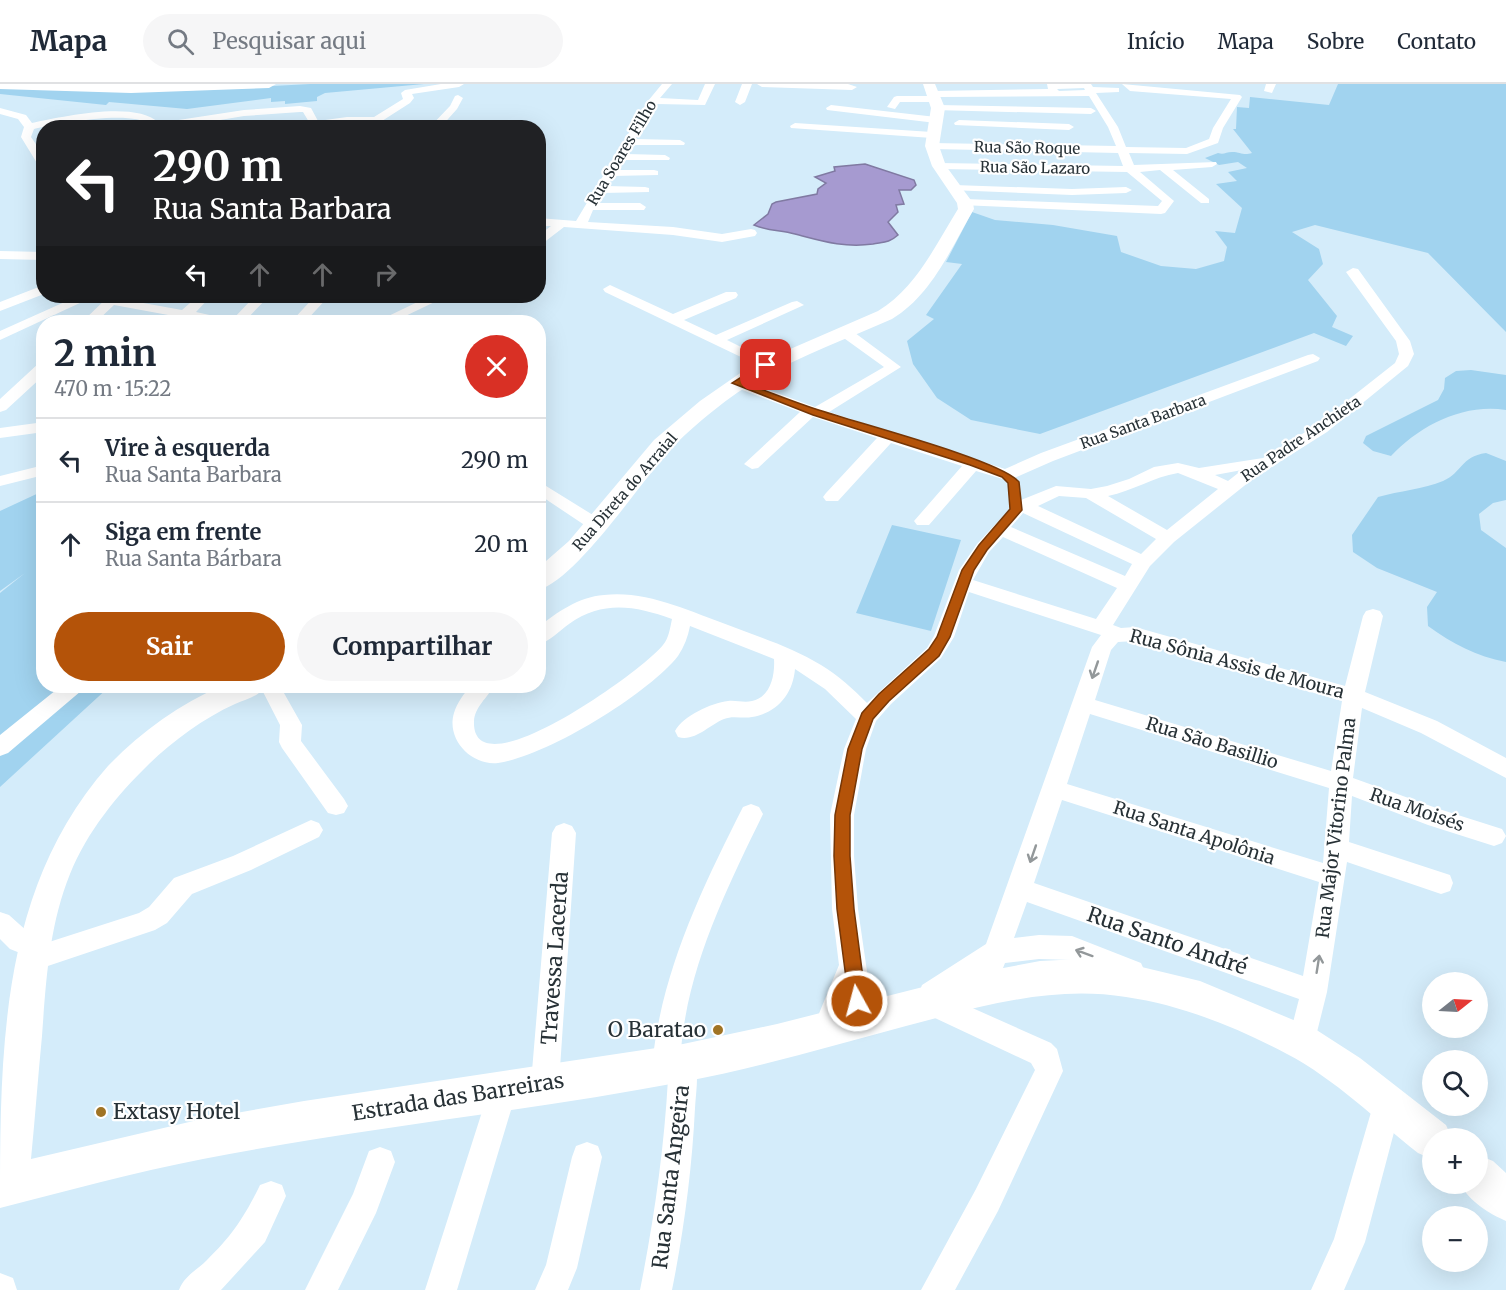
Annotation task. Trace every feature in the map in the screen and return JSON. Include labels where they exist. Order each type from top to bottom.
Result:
[{"type":"highway","points":[[0,85],[131,89],[269,84]]},
{"type":"street","points":[[348,120],[374,120],[407,101],[409,98],[406,93],[408,92],[459,84]]},
{"type":"street","name":"Rua Soares Filho","points":[[580,225],[589,206],[620,157],[651,115],[653,101],[667,84]]},
{"type":"street","points":[[653,101],[702,103],[710,84]]},
{"type":"street","points":[[740,102],[747,84]]},
{"type":"street","points":[[762,84],[851,89]]},
{"type":"street","points":[[1127,84],[1130,88],[1237,97]]},
{"type":"street","points":[[1230,84],[1237,97]]},
{"type":"street","points":[[802,88],[811,97]]},
{"type":"street","points":[[934,113],[939,166],[965,203],[1161,210],[1168,201],[1131,169],[1113,128],[1088,88]]},
{"type":"street","points":[[795,126],[819,128],[934,113],[1088,88],[1116,90]]},
{"type":"street","name":"Rua São Roque","points":[[934,113],[1013,157],[1122,150],[1187,151],[1214,141],[1218,128],[1237,97]]},
{"type":"street","points":[[442,120],[454,107],[458,98]]},
{"type":"street","points":[[892,107],[897,99],[934,113],[1091,111]]},
{"type":"street","points":[[819,128],[830,103],[1069,127]]},
{"type":"street","points":[[198,120],[244,113],[300,109],[307,110],[313,120]]},
{"type":"street","points":[[0,111],[22,117],[29,127]]},
{"type":"street","points":[[61,120],[112,116],[149,120]]},
{"type":"street","points":[[29,127],[36,125]]},
{"type":"street","points":[[29,127],[26,137],[36,153]]},
{"type":"street","points":[[630,142],[680,143]]},
{"type":"street","points":[[620,157],[665,158]]},
{"type":"street","points":[[1013,157],[1056,159]]},
{"type":"street","name":"Rua São Lazaro","points":[[939,166],[1013,157],[1131,169],[1212,164]]},
{"type":"street","points":[[1164,168],[1205,201]]},
{"type":"street","points":[[610,173],[654,173]]},
{"type":"street","points":[[954,188],[1072,192],[1126,190]]},
{"type":"street","points":[[600,189],[645,190]]},
{"type":"street","name":"Rua Direta do Arraial","points":[[546,575],[578,547],[662,445],[737,383],[766,365],[885,315],[912,296],[957,225],[966,209],[965,203]]},
{"type":"street","points":[[589,206],[640,207]]},
{"type":"street","points":[[546,223],[673,231],[722,238],[751,233]]},
{"type":"street","points":[[546,237],[561,224]]},
{"type":"street","points":[[0,255],[36,256]]},
{"type":"street","name":"Rua Padre Anchieta","points":[[1110,631],[1128,585],[1143,562],[1168,538],[1229,488],[1321,429],[1365,396],[1395,373],[1406,357],[1407,350],[1400,337],[1353,272]]},
{"type":"street","points":[[610,290],[766,365]]},
{"type":"street","points":[[0,307],[36,292]]},
{"type":"street","points":[[674,319],[731,295]]},
{"type":"street","points":[[46,315],[73,303]]},
{"type":"street","points":[[96,315],[109,303]]},
{"type":"street","points":[[134,303],[183,315]]},
{"type":"street","points":[[244,315],[255,303]]},
{"type":"street","points":[[304,315],[316,303]]},
{"type":"street","points":[[398,315],[425,303]]},
{"type":"street","points":[[716,340],[797,305]]},
{"type":"street","points":[[0,336],[36,320]]},
{"type":"street","points":[[752,464],[814,412],[894,367],[846,333]]},
{"type":"street","name":"Rua Santa Barbara","points":[[1006,475],[1047,457],[1313,358]]},
{"type":"street","points":[[0,407],[36,373]]},
{"type":"street","points":[[737,383],[814,412],[1006,475],[1014,482],[1019,508]]},
{"type":"street","points":[[0,433],[36,428]]},
{"type":"street","points":[[832,497],[888,436]]},
{"type":"street","points":[[1198,473],[1272,459]]},
{"type":"street","points":[[922,521],[974,463]]},
{"type":"street","points":[[844,1024],[853,964],[844,888],[842,815],[855,749],[867,717],[934,652],[944,637],[963,583],[983,548],[1019,508],[1056,491],[1091,494],[1123,488],[1154,472],[1178,468],[1198,473],[1229,488]]},
{"type":"street","points":[[0,481],[36,472]]},
{"type":"street","points":[[546,491],[595,524]]},
{"type":"street","points":[[1091,494],[1168,538]]},
{"type":"street","points":[[1019,508],[1143,562]]},
{"type":"street","points":[[1001,529],[1128,585]]},
{"type":"street","points":[[963,583],[1110,631]]},
{"type":"street","points":[[546,632],[576,609],[604,601],[639,604],[682,617],[784,655],[829,681],[867,717]]},
{"type":"street","name":"Rua Major Vitorino Palma","points":[[1302,1042],[1314,992],[1337,848],[1341,783],[1353,696],[1373,616]]},
{"type":"street","points":[[478,693],[468,707],[463,728],[468,742],[478,752],[495,754],[515,750],[567,726],[624,691],[670,652],[676,642],[682,617]]},
{"type":"street","name":"Rua Sônia Assis de Moura","points":[[982,989],[1020,890],[1102,647],[1112,636],[1110,631],[1135,634],[1195,649],[1353,696],[1429,727],[1506,769]]},
{"type":"street","points":[[686,731],[723,710],[751,709],[765,705],[776,696],[784,683],[786,669],[784,655]]},
{"type":"street","points":[[0,747],[66,693]]},
{"type":"street","points":[[4,1186],[32,952],[52,875],[87,813],[107,788],[153,742],[179,723],[234,693]]},
{"type":"street","points":[[274,693],[291,725],[290,742],[336,806]]},
{"type":"street","name":"Rua São Basillio","points":[[1083,704],[1341,783]]},
{"type":"street","name":"Rua Moisés","points":[[1341,783],[1436,818],[1494,836]]},
{"type":"street","name":"Rua Santa Apolônia","points":[[1055,789],[1332,876]]},
{"type":"street","name":"Rua Santa Angeira","points":[[656,1290],[666,1239],[682,1105],[675,1065],[667,1042],[676,1000],[710,897],[751,814]]},
{"type":"street","points":[[32,952],[146,922],[158,915],[183,886],[242,863],[311,830]]},
{"type":"street","name":"Travessa Lacerda","points":[[545,1083],[564,833]]},
{"type":"street","points":[[1337,848],[1441,883]]},
{"type":"street","name":"Rua Santo André","points":[[1020,890],[1314,992]]},
{"type":"street","points":[[0,923],[32,952]]},
{"type":"street","name":"Estrada das Barreiras","points":[[923,1004],[996,952],[1039,947],[1072,948],[1123,967],[1156,986]]},
{"type":"street","name":"Estrada das Barreiras","points":[[4,1186],[202,1139],[545,1083],[675,1065],[982,989],[1040,978],[1080,976],[1125,980],[1200,998],[1302,1042],[1388,1102],[1422,1131]]},
{"type":"street","points":[[923,1004],[1041,1053],[1049,1065],[1049,1071],[987,1200],[937,1290]]},
{"type":"street","points":[[441,1290],[503,1090]]},
{"type":"street","points":[[1327,1290],[1349,1242],[1388,1102]]},
{"type":"street","points":[[551,1290],[561,1268],[587,1157]]},
{"type":"street","points":[[321,1290],[365,1202],[380,1162]]},
{"type":"street","points":[[1488,1185],[1506,1200]]},
{"type":"street","points":[[195,1290],[217,1273],[254,1231],[271,1196]]},
{"type":"shaded area","points":[[310,84],[424,84],[325,93],[317,97],[317,101],[285,104],[285,101],[271,102],[271,98],[187,109],[109,102],[106,105],[0,94],[0,88],[178,91]]},
{"type":"shaded area","points":[[1338,84],[1506,84],[1506,332],[1428,253],[1315,225],[1292,232],[1319,249],[1323,264],[1308,280],[1337,316],[1332,327],[1353,336],[1346,346],[1314,333],[1040,434],[971,420],[937,398],[913,364],[907,341],[934,319],[926,315],[962,264],[946,262],[972,212],[995,220],[1053,225],[1117,236],[1121,252],[1161,266],[1196,269],[1224,261],[1227,247],[1215,231],[1235,233],[1242,208],[1216,184],[1237,181],[1228,172],[1247,168],[1238,162],[1219,165],[1205,158],[1218,153],[1252,153],[1233,129],[1236,129],[1237,107],[1249,108],[1250,97],[1329,105]]},
{"type":"shaded area","points":[[865,164],[914,180],[916,185],[911,190],[899,190],[904,204],[896,205],[898,212],[888,222],[898,235],[892,240],[862,245],[843,244],[754,225],[768,214],[772,204],[776,202],[817,194],[818,189],[826,183],[815,177],[835,171],[834,167]]},
{"type":"shaded area","points":[[1471,370],[1506,375],[1506,410],[1474,410],[1443,419],[1415,435],[1391,456],[1373,451],[1363,443],[1366,436],[1438,400],[1444,389],[1445,378],[1456,371]]},
{"type":"shaded area","points":[[1486,453],[1506,461],[1506,500],[1493,503],[1479,514],[1481,530],[1506,548],[1506,662],[1465,648],[1428,626],[1427,607],[1437,592],[1377,568],[1353,552],[1352,535],[1378,497],[1443,481],[1466,461]]},
{"type":"shaded area","points":[[36,494],[36,693],[102,693],[0,787],[0,593],[25,573],[0,591],[0,511]]},
{"type":"shaded area","points":[[892,525],[961,540],[931,631],[856,613]]},
{"type":"place","name":"O Baratao","points":[[718,1030]]},
{"type":"place","name":"Extasy Hotel","points":[[101,1112]]},
{"type":"route","points":[[766,365],[737,383],[816,413],[974,463],[1006,475],[1014,482],[1016,510],[983,548],[968,570],[944,637],[934,652],[867,717],[855,749],[842,815],[842,856],[857,1001]]}]
